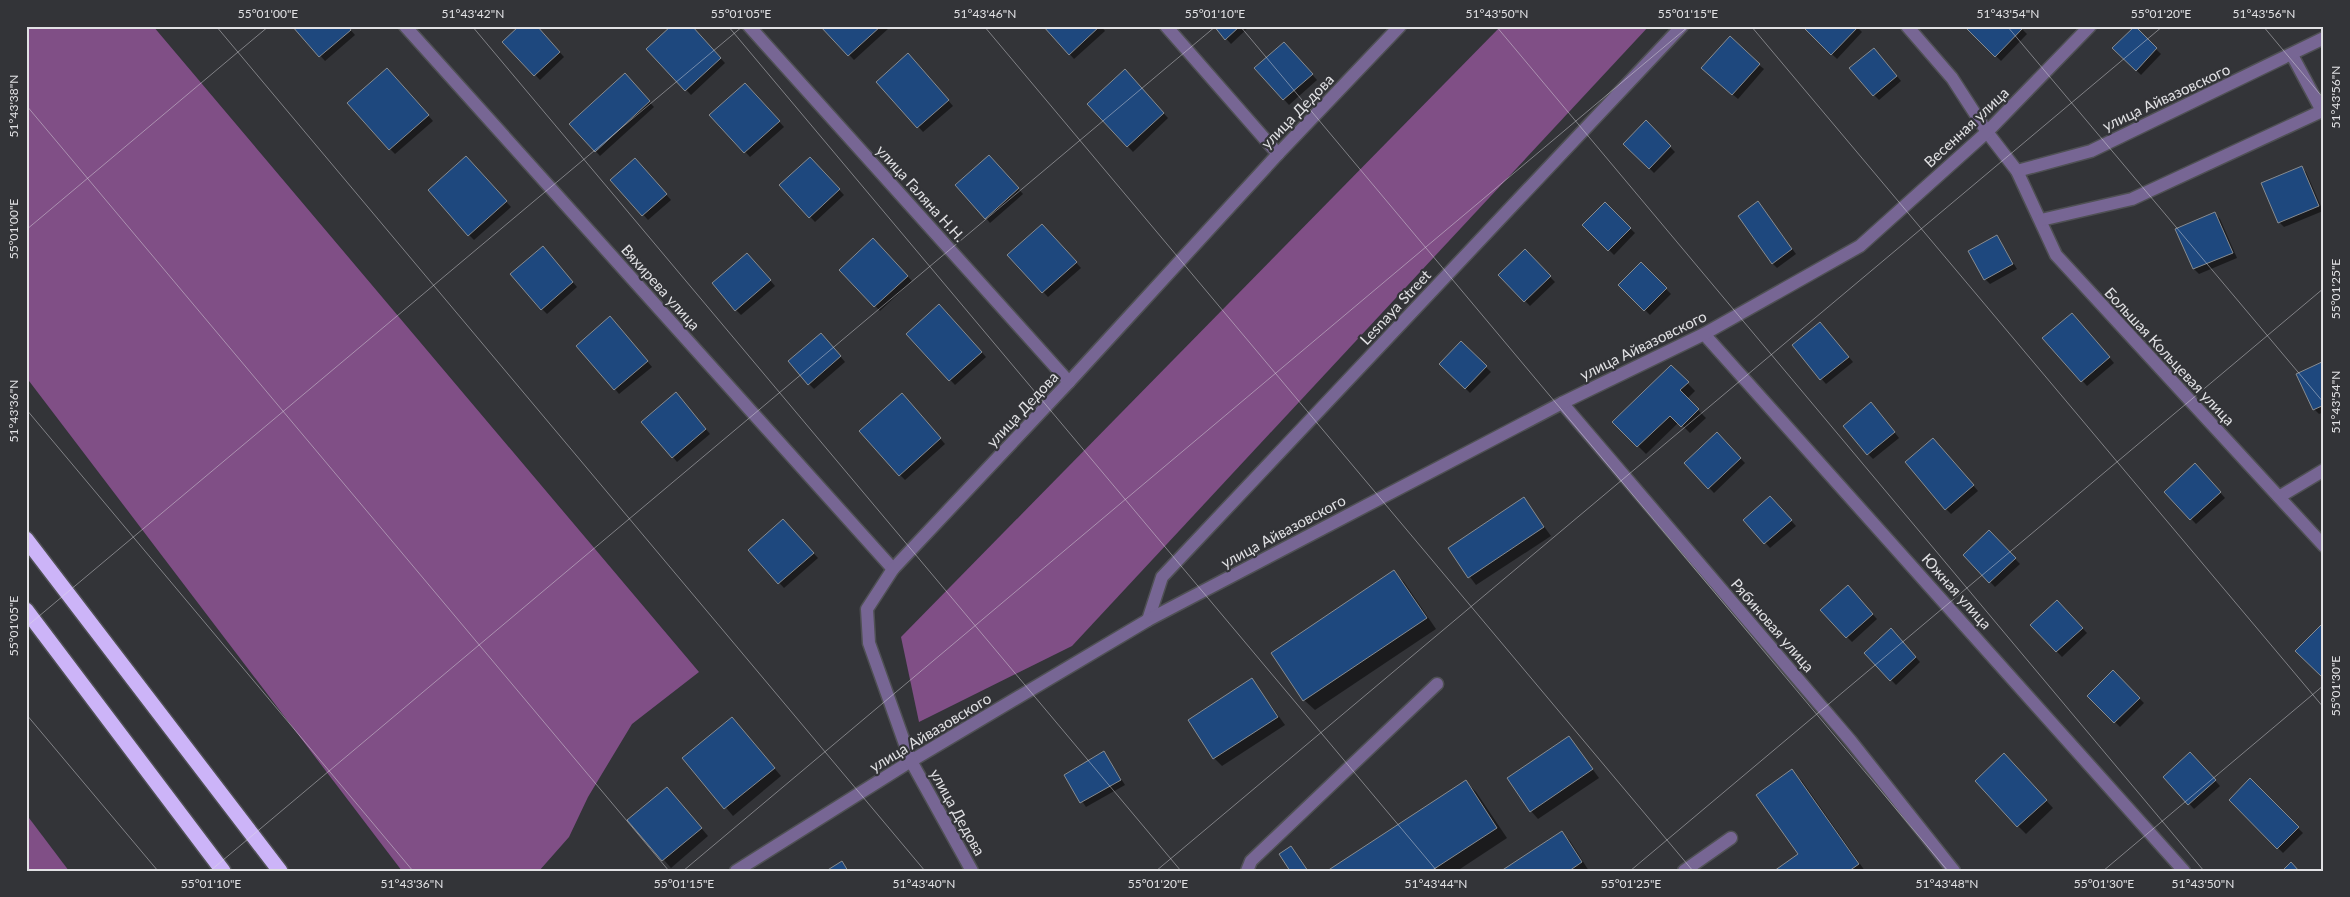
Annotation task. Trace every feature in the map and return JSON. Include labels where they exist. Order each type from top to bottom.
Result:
[{"type":"highway","points":[[26,539],[280,871]]},
{"type":"highway","points":[[26,610],[224,871]]},
{"type":"street","name":"Вяхирева улица","points":[[405,26],[893,569]]},
{"type":"street","name":"улица Галяна Н.Н.","points":[[749,26],[1069,382]]},
{"type":"street","points":[[1166,26],[1278,154]]},
{"type":"street","name":"улица Дедова","points":[[972,871],[911,761],[869,643],[867,609],[893,569],[1069,382],[1278,154],[1400,26]]},
{"type":"street","name":"Lesnaya Street","points":[[1148,620],[1162,577],[1682,26]]},
{"type":"street","name":"Большая Кольцевая улица","points":[[1907,26],[1952,78],[1987,132],[2017,171],[2056,256],[2324,546]]},
{"type":"street","name":"Весенная улица","points":[[1860,246],[1987,132],[2090,26]]},
{"type":"street","name":"улица Айвазовского","points":[[2017,171],[2092,151],[2324,38]]},
{"type":"street","points":[[2040,220],[2132,198],[2323,111],[2292,55]]},
{"type":"street","name":"улица Айвазовского","points":[[736,871],[911,761],[1148,620],[1562,403],[1704,334],[1860,246]]},
{"type":"street","name":"Южная улица","points":[[1704,334],[2184,871]]},
{"type":"street","name":"Рябиновая улица","points":[[1562,403],[1850,740],[1954,871]]},
{"type":"street","points":[[2278,498],[2324,470]]},
{"type":"street","points":[[1247,871],[1251,861],[1437,684]]},
{"type":"street","points":[[1684,871],[1731,838]]},
{"type":"shaded area","points":[[26,26],[153,26],[699,672],[632,724],[588,797],[569,837],[539,871],[402,871],[26,377]]},
{"type":"shaded area","points":[[1501,26],[1649,26],[1072,646],[919,722],[901,637]]},
{"type":"shaded area","points":[[26,814],[69,871],[26,871]]},
{"type":"building","points":[[292,26],[348,26],[351,30],[319,57]]},
{"type":"building","points":[[519,26],[537,26],[560,52],[534,76],[502,42]]},
{"type":"building","points":[[671,26],[692,26],[721,58],[685,91],[646,49]]},
{"type":"building","points":[[820,26],[881,26],[848,56]]},
{"type":"building","points":[[1043,26],[1100,26],[1069,55]]},
{"type":"building","points":[[1214,26],[1240,26],[1225,40]]},
{"type":"building","points":[[1802,26],[1858,26],[1858,27],[1831,55]]},
{"type":"building","points":[[1968,26],[2021,26],[2023,28],[1995,57],[1966,28]]},
{"type":"building","points":[[2135,26],[2157,48],[2136,71],[2112,48]]},
{"type":"building","points":[[1730,36],[1760,64],[1732,95],[1701,68]]},
{"type":"building","points":[[1284,42],[1313,74],[1283,100],[1254,68]]},
{"type":"building","points":[[1874,48],[1897,76],[1873,96],[1849,68]]},
{"type":"building","points":[[908,53],[949,100],[917,128],[876,82]]},
{"type":"building","points":[[387,68],[429,115],[389,150],[347,103]]},
{"type":"building","points":[[1125,69],[1164,113],[1127,147],[1087,104]]},
{"type":"building","points":[[625,73],[650,101],[595,152],[569,124]]},
{"type":"building","points":[[745,83],[780,121],[744,153],[709,115]]},
{"type":"building","points":[[1646,120],[1671,146],[1649,169],[1623,144]]},
{"type":"building","points":[[989,155],[1019,188],[985,219],[955,185]]},
{"type":"building","points":[[466,156],[507,201],[468,236],[428,190]]},
{"type":"building","points":[[810,157],[840,189],[809,218],[779,185]]},
{"type":"building","points":[[635,158],[667,194],[642,216],[610,180]]},
{"type":"building","points":[[2302,166],[2319,206],[2278,223],[2261,183]]},
{"type":"building","points":[[1758,201],[1792,249],[1772,264],[1738,216]]},
{"type":"building","points":[[1605,202],[1631,228],[1608,251],[1582,225]]},
{"type":"building","points":[[2215,212],[2233,253],[2193,269],[2175,229]]},
{"type":"building","points":[[1042,224],[1077,262],[1042,293],[1007,255]]},
{"type":"building","points":[[1997,235],[2013,264],[1984,280],[1968,251]]},
{"type":"building","points":[[873,238],[908,276],[874,307],[839,270]]},
{"type":"building","points":[[543,246],[573,282],[541,310],[510,274]]},
{"type":"building","points":[[1525,249],[1551,276],[1524,302],[1498,275]]},
{"type":"building","points":[[747,253],[771,280],[735,311],[712,283]]},
{"type":"building","points":[[1641,262],[1667,288],[1644,311],[1618,285]]},
{"type":"building","points":[[939,304],[982,352],[949,381],[906,334]]},
{"type":"building","points":[[2072,313],[2110,357],[2081,382],[2042,338]]},
{"type":"building","points":[[610,316],[648,361],[614,390],[576,346]]},
{"type":"building","points":[[1820,322],[1849,357],[1820,380],[1792,345]]},
{"type":"building","points":[[821,333],[841,356],[808,385],[788,361]]},
{"type":"building","points":[[1461,341],[1487,366],[1465,389],[1439,364]]},
{"type":"building","points":[[2324,361],[2324,405],[2313,410],[2296,374]]},
{"type":"building","points":[[1671,365],[1689,382],[1680,390],[1699,409],[1681,427],[1670,416],[1637,447],[1612,422]]},
{"type":"building","points":[[676,392],[706,429],[672,458],[641,422]]},
{"type":"building","points":[[902,393],[941,438],[899,476],[859,431]]},
{"type":"building","points":[[1871,402],[1895,432],[1867,455],[1843,426]]},
{"type":"building","points":[[1717,432],[1741,458],[1708,489],[1684,463]]},
{"type":"building","points":[[1933,438],[1974,485],[1945,510],[1905,462]]},
{"type":"building","points":[[2195,463],[2221,492],[2190,520],[2164,492]]},
{"type":"building","points":[[1770,496],[1792,520],[1764,544],[1743,520]]},
{"type":"building","points":[[1524,497],[1544,527],[1468,578],[1448,548]]},
{"type":"building","points":[[783,519],[814,553],[778,584],[748,550]]},
{"type":"building","points":[[1989,530],[2016,558],[1989,583],[1963,555]]},
{"type":"building","points":[[1394,570],[1427,618],[1303,701],[1271,653]]},
{"type":"building","points":[[1848,585],[1873,614],[1846,638],[1820,610]]},
{"type":"building","points":[[2057,600],[2083,628],[2056,652],[2030,625]]},
{"type":"building","points":[[2324,622],[2324,677],[2323,678],[2295,651]]},
{"type":"building","points":[[1891,628],[1916,657],[1890,681],[1864,653]]},
{"type":"building","points":[[2113,670],[2140,698],[2114,723],[2087,696]]},
{"type":"building","points":[[1252,678],[1278,717],[1213,759],[1188,720]]},
{"type":"building","points":[[732,717],[775,768],[724,809],[682,758]]},
{"type":"building","points":[[1569,736],[1593,769],[1530,812],[1507,778]]},
{"type":"building","points":[[1104,751],[1121,780],[1080,803],[1064,775]]},
{"type":"building","points":[[2190,752],[2216,780],[2188,805],[2163,777]]},
{"type":"building","points":[[2004,753],[2047,800],[2017,827],[1975,781]]},
{"type":"building","points":[[1792,769],[1859,864],[1849,871],[1774,871],[1798,854],[1756,795]]},
{"type":"building","points":[[2250,778],[2299,827],[2277,849],[2229,800]]},
{"type":"building","points":[[1466,780],[1497,828],[1431,871],[1327,871]]},
{"type":"building","points":[[667,787],[702,828],[662,861],[627,820]]},
{"type":"building","points":[[1562,831],[1582,862],[1569,871],[1501,871]]},
{"type":"building","points":[[1291,846],[1308,871],[1290,871],[1279,854]]},
{"type":"building","points":[[842,861],[848,871],[826,871]]},
{"type":"building","points":[[2291,862],[2299,871],[2282,871]]}]
